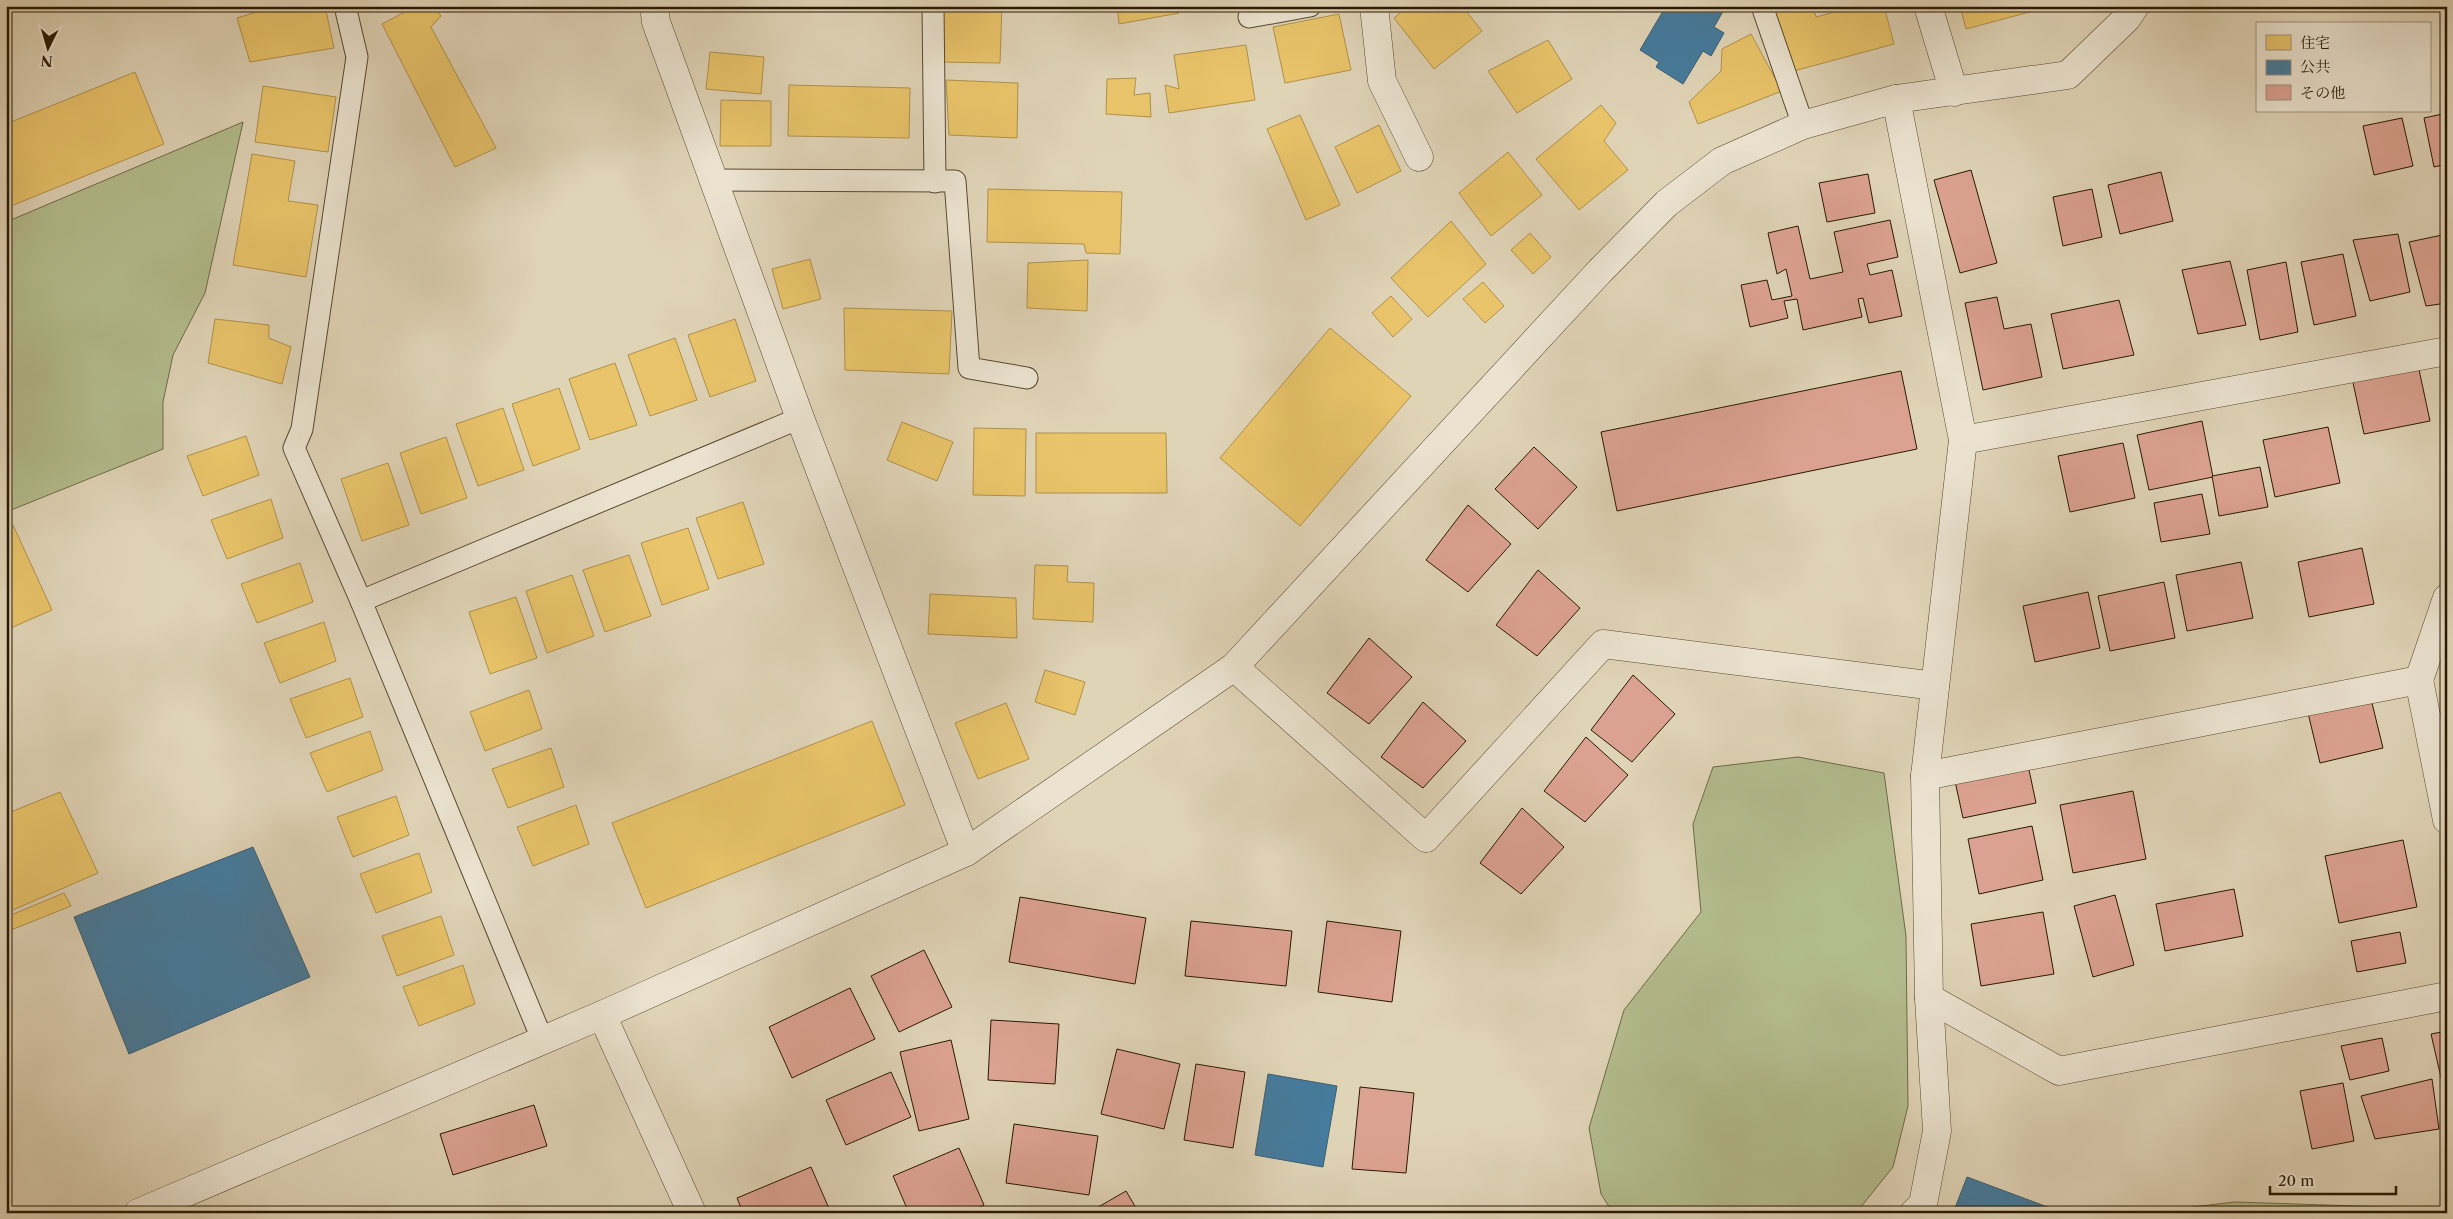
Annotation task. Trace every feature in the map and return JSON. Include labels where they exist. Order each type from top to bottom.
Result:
[{"type":"street","points":[[654,6],[656,22],[712,180],[800,418],[966,852]]},
{"type":"street","points":[[1374,6],[1382,81],[1420,157]]},
{"type":"street","points":[[1928,6],[1954,92]]},
{"type":"street","points":[[138,1213],[602,1015],[966,852],[1234,667],[1600,271],[1667,203],[1722,161],[1803,125],[1896,99],[2068,75],[2127,18],[2135,6]]},
{"type":"street","points":[[1896,99],[1963,440],[1925,776],[1929,998],[1937,1131],[1923,1204],[1914,1213]]},
{"type":"street","points":[[1963,440],[2447,351]]},
{"type":"street","points":[[2447,598],[2419,680],[2447,820]]},
{"type":"street","points":[[1234,667],[1426,838],[1603,644],[1935,686]]},
{"type":"street","points":[[1925,776],[2419,680]]},
{"type":"street","points":[[1929,998],[2059,1071],[2447,996]]},
{"type":"street","points":[[602,1015],[692,1213]]},
{"type":"lane","points":[[345,6],[357,57],[302,428],[294,448],[361,601],[542,1040]]},
{"type":"lane","points":[[933,6],[934,182]]},
{"type":"lane","points":[[1249,17],[1310,6]]},
{"type":"lane","points":[[1762,6],[1803,125]]},
{"type":"lane","points":[[712,180],[955,181],[969,368],[1027,378]]},
{"type":"lane","points":[[361,601],[800,418]]},
{"type":"green space","points":[[243,122],[205,293],[173,355],[163,402],[163,449],[6,512],[6,222]]},
{"type":"green space","points":[[1798,757],[1884,773],[1906,936],[1908,1106],[1893,1167],[1856,1213],[1613,1213],[1601,1194],[1589,1128],[1624,1010],[1701,912],[1693,824],[1713,767]]},
{"type":"green space","points":[[2235,1202],[2447,1209],[2447,1213],[2175,1213],[2183,1208]]},
{"type":"building: 住宅","points":[[276,6],[325,6],[334,48],[250,62],[237,18]]},
{"type":"building: 住宅","points":[[416,6],[434,6],[441,16],[431,27],[496,148],[455,167],[382,24]]},
{"type":"building: 住宅","points":[[941,6],[1002,6],[1000,63],[940,62]]},
{"type":"building: 住宅","points":[[1117,6],[1177,6],[1179,13],[1119,24]]},
{"type":"building: 住宅","points":[[1409,6],[1462,6],[1482,31],[1434,69],[1394,18]]},
{"type":"building: 住宅","points":[[1773,6],[1813,6],[1816,17],[1857,6],[1884,6],[1894,44],[1790,72]]},
{"type":"building: 住宅","points":[[1960,6],[2036,6],[2037,10],[1966,29]]},
{"type":"building: 住宅","points":[[1339,14],[1351,70],[1285,83],[1273,27]]},
{"type":"building: 住宅","points":[[1751,34],[1782,91],[1698,124],[1689,102],[1721,71],[1722,49]]},
{"type":"building: 住宅","points":[[1548,40],[1572,79],[1517,113],[1488,71]]},
{"type":"building: 住宅","points":[[1246,45],[1255,100],[1169,113],[1165,85],[1179,89],[1174,55]]},
{"type":"building: 住宅","points":[[710,52],[764,57],[761,94],[706,89]]},
{"type":"building: 住宅","points":[[135,72],[164,144],[6,208],[6,124]]},
{"type":"building: 住宅","points":[[1136,78],[1134,95],[1150,93],[1151,117],[1106,114],[1107,79]]},
{"type":"building: 住宅","points":[[946,80],[1018,83],[1017,138],[949,135]]},
{"type":"building: 住宅","points":[[789,85],[910,88],[909,138],[788,136]]},
{"type":"building: 住宅","points":[[263,86],[336,97],[328,152],[255,142]]},
{"type":"building: 住宅","points":[[721,100],[771,101],[771,146],[720,146]]},
{"type":"building: 住宅","points":[[1601,105],[1616,123],[1604,141],[1628,170],[1579,210],[1536,159]]},
{"type":"building: 住宅","points":[[1300,115],[1340,205],[1306,220],[1267,129]]},
{"type":"building: 住宅","points":[[1379,125],[1401,171],[1357,193],[1335,147]]},
{"type":"building: 住宅","points":[[1508,152],[1542,195],[1491,236],[1459,193]]},
{"type":"building: 住宅","points":[[252,154],[295,161],[288,201],[318,205],[306,277],[233,265]]},
{"type":"building: 住宅","points":[[988,189],[1122,192],[1120,254],[1086,253],[1084,244],[987,242]]},
{"type":"building: 住宅","points":[[1451,221],[1486,264],[1428,317],[1391,278]]},
{"type":"building: 住宅","points":[[1530,233],[1551,257],[1533,274],[1511,250]]},
{"type":"building: 住宅","points":[[810,259],[821,299],[783,309],[772,269]]},
{"type":"building: 住宅","points":[[1088,260],[1087,311],[1027,308],[1028,263]]},
{"type":"building: 住宅","points":[[1483,282],[1504,306],[1485,323],[1463,299]]},
{"type":"building: 住宅","points":[[1391,296],[1412,319],[1393,337],[1372,313]]},
{"type":"building: 住宅","points":[[844,308],[952,311],[949,374],[845,370]]},
{"type":"building: 住宅","points":[[215,319],[269,325],[269,338],[291,347],[282,384],[208,363]]},
{"type":"building: 住宅","points":[[735,319],[756,381],[710,397],[688,335]]},
{"type":"building: 住宅","points":[[1330,328],[1411,396],[1300,526],[1220,458]]},
{"type":"building: 住宅","points":[[675,338],[697,400],[650,416],[628,355]]},
{"type":"building: 住宅","points":[[615,363],[637,425],[590,440],[569,379]]},
{"type":"building: 住宅","points":[[559,388],[580,449],[533,466],[512,404]]},
{"type":"building: 住宅","points":[[503,408],[524,470],[478,486],[456,424]]},
{"type":"building: 住宅","points":[[902,422],[953,442],[937,481],[887,460]]},
{"type":"building: 住宅","points":[[974,428],[1026,429],[1025,496],[973,495]]},
{"type":"building: 住宅","points":[[1036,433],[1166,433],[1167,493],[1036,493]]},
{"type":"building: 住宅","points":[[246,436],[259,475],[203,496],[187,456]]},
{"type":"building: 住宅","points":[[446,437],[467,498],[421,514],[400,453]]},
{"type":"building: 住宅","points":[[388,463],[409,525],[362,541],[341,479]]},
{"type":"building: 住宅","points":[[271,499],[283,538],[227,559],[211,520]]},
{"type":"building: 住宅","points":[[743,502],[764,564],[718,579],[696,518]]},
{"type":"building: 住宅","points":[[13,525],[52,610],[6,630],[6,527]]},
{"type":"building: 住宅","points":[[688,528],[709,589],[662,605],[641,543]]},
{"type":"building: 住宅","points":[[629,555],[651,616],[605,632],[583,570]]},
{"type":"building: 住宅","points":[[300,563],[313,602],[257,623],[241,584]]},
{"type":"building: 住宅","points":[[1035,565],[1068,566],[1067,582],[1094,583],[1093,622],[1033,619]]},
{"type":"building: 住宅","points":[[572,575],[594,636],[547,653],[526,591]]},
{"type":"building: 住宅","points":[[930,594],[1016,598],[1017,638],[928,634]]},
{"type":"building: 住宅","points":[[516,597],[537,658],[490,674],[469,612]]},
{"type":"building: 住宅","points":[[324,622],[336,661],[280,683],[264,643]]},
{"type":"building: 住宅","points":[[1045,670],[1085,682],[1075,715],[1035,702]]},
{"type":"building: 住宅","points":[[350,678],[363,717],[306,738],[290,699]]},
{"type":"building: 住宅","points":[[529,690],[542,729],[485,751],[470,712]]},
{"type":"building: 住宅","points":[[1006,703],[1029,759],[978,779],[955,723]]},
{"type":"building: 住宅","points":[[872,721],[905,805],[646,908],[612,823]]},
{"type":"building: 住宅","points":[[370,731],[383,770],[327,792],[310,753]]},
{"type":"building: 住宅","points":[[551,748],[564,787],[508,808],[492,769]]},
{"type":"building: 住宅","points":[[60,792],[98,873],[6,913],[6,814]]},
{"type":"building: 住宅","points":[[396,796],[409,835],[353,857],[337,817]]},
{"type":"building: 住宅","points":[[576,805],[589,844],[533,866],[517,827]]},
{"type":"building: 住宅","points":[[419,853],[432,892],[376,913],[360,874]]},
{"type":"building: 住宅","points":[[64,893],[71,906],[6,932],[6,917]]},
{"type":"building: 住宅","points":[[441,916],[454,955],[397,976],[382,936]]},
{"type":"building: 住宅","points":[[463,965],[475,1004],[419,1026],[403,987]]},
{"type":"building: 公共","points":[[1666,6],[1725,8],[1714,27],[1724,33],[1711,56],[1703,51],[1683,84],[1656,67],[1659,62],[1640,50]]},
{"type":"building: 公共","points":[[253,847],[310,977],[129,1054],[74,917]]},
{"type":"building: 公共","points":[[1268,1074],[1337,1086],[1323,1167],[1255,1155]]},
{"type":"building: 公共","points":[[1967,1177],[2061,1212],[1953,1213]]},
{"type":"building: その他","points":[[2447,113],[2447,164],[2434,167],[2424,118]]},
{"type":"building: その他","points":[[2402,118],[2413,166],[2374,175],[2363,126]]},
{"type":"building: その他","points":[[1971,170],[1997,263],[1960,273],[1934,180]]},
{"type":"building: その他","points":[[2161,172],[2173,221],[2120,234],[2108,185]]},
{"type":"building: その他","points":[[1868,174],[1875,213],[1827,222],[1819,183]]},
{"type":"building: その他","points":[[2092,189],[2102,237],[2063,246],[2053,197]]},
{"type":"building: その他","points":[[1890,220],[1898,257],[1867,264],[1870,275],[1892,270],[1902,316],[1869,323],[1863,298],[1858,299],[1862,317],[1803,330],[1797,299],[1784,301],[1788,318],[1750,327],[1741,285],[1767,280],[1772,300],[1792,296],[1786,269],[1777,274],[1768,233],[1798,226],[1810,279],[1843,272],[1834,232]]},
{"type":"building: その他","points":[[2398,234],[2410,292],[2370,301],[2353,240]]},
{"type":"building: その他","points":[[2447,234],[2447,303],[2426,306],[2409,242]]},
{"type":"building: その他","points":[[2343,254],[2356,316],[2314,325],[2301,262]]},
{"type":"building: その他","points":[[2230,261],[2246,325],[2198,334],[2182,270]]},
{"type":"building: その他","points":[[2286,262],[2298,332],[2260,340],[2247,270]]},
{"type":"building: その他","points":[[1997,297],[2004,329],[2031,324],[2042,377],[1983,390],[1965,303]]},
{"type":"building: その他","points":[[2119,300],[2134,355],[2063,369],[2051,314]]},
{"type":"building: その他","points":[[2418,365],[2430,421],[2364,434],[2352,378]]},
{"type":"building: その他","points":[[1901,371],[1917,449],[1617,511],[1601,432]]},
{"type":"building: その他","points":[[2202,421],[2213,477],[2149,490],[2137,435]]},
{"type":"building: その他","points":[[2328,427],[2340,483],[2275,497],[2263,440]]},
{"type":"building: その他","points":[[2123,443],[2135,498],[2070,512],[2058,456]]},
{"type":"building: その他","points":[[1534,447],[1577,487],[1538,529],[1495,489]]},
{"type":"building: その他","points":[[2260,467],[2268,507],[2219,516],[2212,476]]},
{"type":"building: その他","points":[[2202,494],[2210,534],[2161,542],[2154,503]]},
{"type":"building: その他","points":[[1468,505],[1511,544],[1468,592],[1426,560]]},
{"type":"building: その他","points":[[2362,548],[2374,604],[2309,617],[2298,562]]},
{"type":"building: その他","points":[[2241,562],[2253,618],[2187,631],[2176,575]]},
{"type":"building: その他","points":[[1538,570],[1580,608],[1537,656],[1496,625]]},
{"type":"building: その他","points":[[2164,582],[2175,638],[2110,651],[2098,596]]},
{"type":"building: その他","points":[[2088,592],[2100,648],[2035,662],[2023,606]]},
{"type":"building: その他","points":[[1369,638],[1412,677],[1369,724],[1327,693]]},
{"type":"building: その他","points":[[1633,675],[1675,714],[1632,762],[1591,730]]},
{"type":"building: その他","points":[[2371,699],[2383,748],[2320,763],[2308,713]]},
{"type":"building: その他","points":[[1423,702],[1466,741],[1423,788],[1381,757]]},
{"type":"building: その他","points":[[1586,737],[1628,775],[1585,822],[1544,791]]},
{"type":"building: その他","points":[[2028,765],[2036,803],[1963,818],[1955,781]]},
{"type":"building: その他","points":[[2133,791],[2146,859],[2073,873],[2060,805]]},
{"type":"building: その他","points":[[1522,808],[1564,847],[1521,894],[1480,863]]},
{"type":"building: その他","points":[[2032,826],[2043,880],[1979,894],[1968,839]]},
{"type":"building: その他","points":[[2403,840],[2417,907],[2339,923],[2325,856]]},
{"type":"building: その他","points":[[2234,889],[2243,936],[2165,951],[2156,904]]},
{"type":"building: その他","points":[[2115,895],[2134,965],[2093,977],[2074,906]]},
{"type":"building: その他","points":[[1020,897],[1146,918],[1135,984],[1009,962]]},
{"type":"building: その他","points":[[2043,912],[2054,974],[1981,986],[1971,924]]},
{"type":"building: その他","points":[[1191,921],[1292,931],[1286,986],[1185,976]]},
{"type":"building: その他","points":[[1327,921],[1401,931],[1392,1002],[1318,992]]},
{"type":"building: その他","points":[[2400,932],[2406,963],[2357,972],[2351,941]]},
{"type":"building: その他","points":[[924,950],[952,1007],[899,1032],[871,976]]},
{"type":"building: その他","points":[[850,988],[875,1039],[792,1078],[769,1027]]},
{"type":"building: その他","points":[[991,1020],[1059,1024],[1055,1084],[988,1080]]},
{"type":"building: その他","points":[[2447,1031],[2447,1081],[2442,1082],[2431,1034]]},
{"type":"building: その他","points":[[2382,1038],[2389,1071],[2350,1080],[2341,1046]]},
{"type":"building: その他","points":[[951,1040],[969,1119],[919,1131],[900,1052]]},
{"type":"building: その他","points":[[1117,1049],[1180,1064],[1164,1129],[1101,1114]]},
{"type":"building: その他","points":[[1196,1064],[1245,1072],[1233,1148],[1184,1140]]},
{"type":"building: その他","points":[[891,1072],[911,1117],[846,1145],[826,1100]]},
{"type":"building: その他","points":[[2432,1079],[2439,1129],[2375,1139],[2361,1096]]},
{"type":"building: その他","points":[[2343,1083],[2354,1141],[2312,1149],[2300,1091]]},
{"type":"building: その他","points":[[1360,1087],[1414,1093],[1406,1173],[1352,1169]]},
{"type":"building: その他","points":[[534,1105],[547,1146],[453,1175],[440,1134]]},
{"type":"building: その他","points":[[1014,1124],[1098,1136],[1089,1195],[1006,1183]]},
{"type":"building: その他","points":[[959,1148],[984,1205],[966,1213],[909,1213],[893,1176]]},
{"type":"building: その他","points":[[811,1167],[831,1213],[743,1213],[737,1198]]},
{"type":"building: その他","points":[[1126,1191],[1139,1213],[1088,1213]]}]
